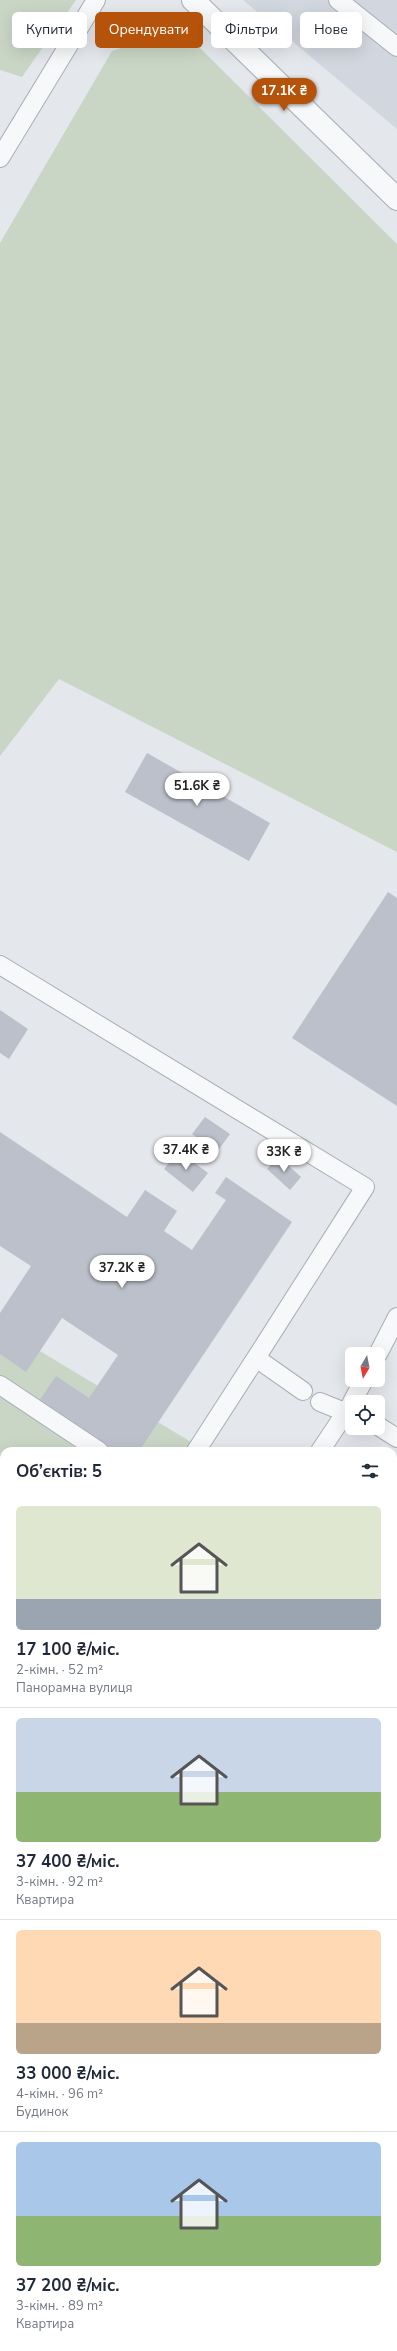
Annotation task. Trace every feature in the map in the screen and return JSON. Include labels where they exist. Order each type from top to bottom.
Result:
[{"type":"street","points":[[193,0],[397,199]]},
{"type":"lane","points":[[0,158],[96,0]]},
{"type":"lane","points":[[338,0],[397,47]]},
{"type":"lane","points":[[0,965],[365,1187],[199,1447]]},
{"type":"lane","points":[[382,1347],[397,1317]]},
{"type":"lane","points":[[256,1358],[303,1391]]},
{"type":"lane","points":[[0,1385],[92,1447]]},
{"type":"lane","points":[[320,1402],[345,1407]]},
{"type":"lane","points":[[323,1447],[345,1416]]},
{"type":"lane","points":[[385,1430],[397,1438]]},
{"type":"shaded area","points":[[243,0],[397,0],[397,129],[300,48],[362,48],[362,12],[300,12],[300,48],[292,41],[292,12],[257,12]]},
{"type":"green space","points":[[0,0],[76,0],[68,12],[12,12],[12,48],[42,48],[22,77],[0,70]]},
{"type":"green space","points":[[121,48],[200,48],[397,244],[397,852],[59,679],[0,756],[0,243],[112,51]]},
{"type":"green space","points":[[0,1327],[199,1447],[0,1447]]},
{"type":"building","points":[[147,753],[270,823],[249,861],[125,792]]},
{"type":"building","points":[[388,892],[397,898],[397,1106],[292,1038]]},
{"type":"building","points":[[0,1010],[28,1029],[9,1059],[0,1053]]},
{"type":"building","points":[[205,1117],[230,1134],[217,1152],[192,1134]]},
{"type":"building","points":[[0,1132],[127,1217],[145,1190],[177,1211],[164,1231],[192,1250],[226,1200],[215,1193],[226,1177],[292,1222],[142,1447],[108,1447],[39,1401],[56,1376],[89,1398],[118,1355],[62,1318],[26,1372],[0,1354],[0,1313],[31,1266],[0,1246]]},
{"type":"building","points":[[179,1151],[208,1173],[193,1192],[164,1169]]},
{"type":"building","points":[[279,1157],[301,1177],[290,1190],[267,1169]]}]
